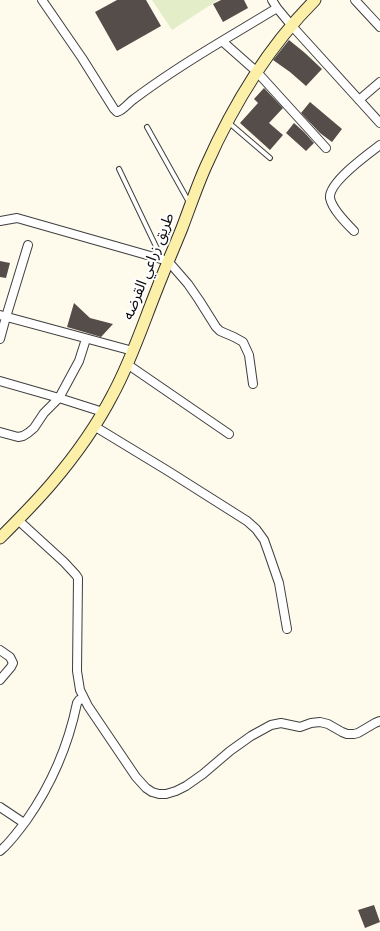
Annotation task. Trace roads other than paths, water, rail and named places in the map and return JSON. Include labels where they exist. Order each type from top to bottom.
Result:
[{"type":"main road","name":"طريق زراعي القرضه","points":[[0,538],[53,483],[103,412],[114,393],[127,364],[165,260],[191,206],[206,166],[227,122],[256,72],[313,1]]},
{"type":"street","points":[[42,0],[117,112],[162,78],[277,8]]},
{"type":"street","points":[[272,0],[292,26],[380,123]]},
{"type":"street","points":[[355,0],[380,28]]},
{"type":"street","points":[[222,41],[256,72],[326,148]]},
{"type":"street","points":[[359,100],[380,82]]},
{"type":"street","points":[[354,231],[334,206],[330,198],[331,191],[335,184],[359,161],[380,145]]},
{"type":"street","points":[[0,222],[17,218],[165,260],[188,284],[216,327],[220,331],[243,342],[249,354],[253,384]]},
{"type":"street","points":[[0,339],[3,316],[28,245]]},
{"type":"street","points":[[3,316],[132,351]]},
{"type":"street","points":[[0,432],[18,437],[23,436],[34,428],[44,413],[59,398],[79,361],[86,339]]},
{"type":"street","points":[[127,364],[229,434]]},
{"type":"street","points":[[0,381],[103,412]]},
{"type":"street","points":[[94,426],[247,521],[256,529],[264,540],[279,583],[287,629]]},
{"type":"street","points":[[18,520],[64,562],[78,578],[77,671],[79,686],[84,699],[136,777],[152,792],[159,794],[171,794],[186,786],[230,751],[251,736],[271,725],[281,723],[300,726],[320,722],[328,724],[347,734],[354,734],[380,721]]},
{"type":"street","points":[[0,650],[10,657],[13,663],[0,680]]},
{"type":"street","points":[[0,852],[24,823],[41,797],[57,768],[71,731],[77,703],[79,700],[84,699]]},
{"type":"street","points":[[0,807],[24,823]]},
{"type":"lane","points":[[227,122],[270,158]]},
{"type":"lane","points":[[147,127],[191,206]]},
{"type":"lane","points":[[119,169],[165,260]]}]
